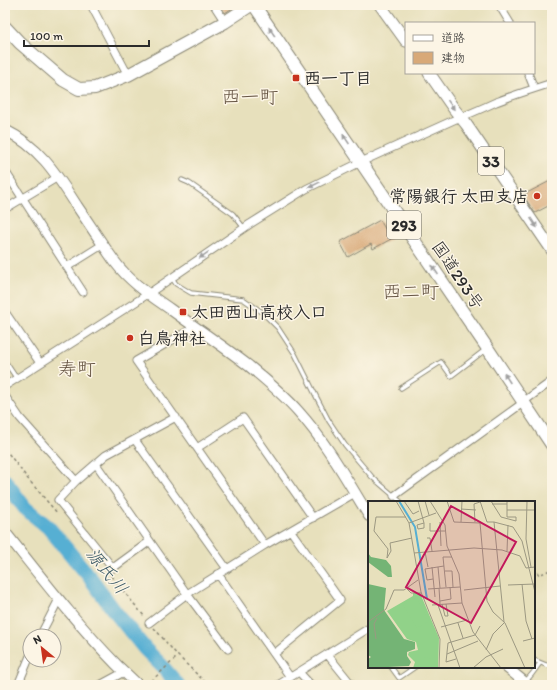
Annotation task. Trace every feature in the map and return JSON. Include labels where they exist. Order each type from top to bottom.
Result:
[{"type":"highway","name":"国道293号","points":[[5,27],[20,43],[63,80],[79,89],[95,88],[128,75],[253,5],[488,348],[552,445]]},
{"type":"main road","points":[[380,5],[405,40]]},
{"type":"main road","name":"33","points":[[430,74],[466,124],[552,250]]},
{"type":"street","points":[[91,5],[128,75]]},
{"type":"street","points":[[214,5],[225,22]]},
{"type":"street","points":[[499,5],[509,22]]},
{"type":"street","points":[[528,74],[534,88]]},
{"type":"street","points":[[5,386],[148,294],[244,228],[306,189],[361,162],[496,102],[552,83]]},
{"type":"street","points":[[5,130],[30,145],[45,160],[58,177],[102,245],[122,272],[132,282],[247,365],[293,405],[312,427],[368,514]]},
{"type":"street","points":[[5,171],[83,292]]},
{"type":"street","points":[[5,209],[58,177]]},
{"type":"street","points":[[67,266],[102,245]]},
{"type":"street","points":[[5,312],[40,364]]},
{"type":"street","points":[[195,327],[136,362],[266,545]]},
{"type":"street","points":[[394,496],[552,381]]},
{"type":"street","points":[[5,396],[20,418],[76,481]]},
{"type":"street","points":[[150,541],[114,568],[58,500],[76,481],[106,455],[176,417]]},
{"type":"street","points":[[197,448],[243,418],[312,518]]},
{"type":"street","points":[[135,440],[227,569]]},
{"type":"street","points":[[96,464],[228,650]]},
{"type":"street","points":[[149,623],[187,594],[218,574],[355,493]]},
{"type":"street","points":[[274,654],[340,600],[291,531]]},
{"type":"street","points":[[5,532],[59,599],[116,665],[138,685]]},
{"type":"street","points":[[218,574],[290,677]]},
{"type":"street","points":[[44,628],[59,599]]},
{"type":"street","points":[[278,685],[327,654],[368,631]]},
{"type":"street","points":[[327,654],[352,685]]},
{"type":"street","points":[[18,685],[25,668]]},
{"type":"street","points":[[507,668],[525,684]]},
{"type":"street","points":[[100,685],[124,672]]},
{"type":"street","points":[[299,672],[311,685]]},
{"type":"lane","points":[[182,180],[189,183],[233,214],[244,228]]},
{"type":"lane","points":[[172,278],[176,284],[191,294],[243,299],[262,312],[278,328],[295,354],[326,415],[345,445],[372,477],[400,501]]},
{"type":"lane","points":[[401,388],[441,362],[451,376],[488,348]]},
{"type":"lane","points":[[5,361],[17,379]]},
{"type":"lane","points":[[535,660],[546,666],[552,666]]},
{"type":"lane","points":[[525,684],[540,663]]},
{"type":"lane","points":[[392,668],[399,678],[414,668]]},
{"type":"path","points":[[535,568],[539,575],[552,570]]},
{"type":"path","points":[[147,685],[178,656]]},
{"type":"building","points":[[220,5],[237,5],[225,13]]},
{"type":"building","points":[[552,180],[552,204],[535,213],[523,195]]},
{"type":"building","points":[[380,220],[391,239],[373,249],[371,244],[348,257],[340,242]]},
{"type":"waterway","name":"源氏川","points":[[5,481],[25,508],[48,527],[89,576],[115,612],[145,649],[178,685]]},
{"type":"place","name":"西一丁目","points":[[296,78]]},
{"type":"place","name":"常陽銀行 太田支店","points":[[537,196]]},
{"type":"place","name":"太田西山高校入口","points":[[183,312]]},
{"type":"place","name":"白鳥神社","points":[[130,338]]},
{"type":"district","name":"西一町","points":[[250,96]]},
{"type":"district","name":"西二町","points":[[411,291]]},
{"type":"district","name":"寿町","points":[[77,368]]}]
